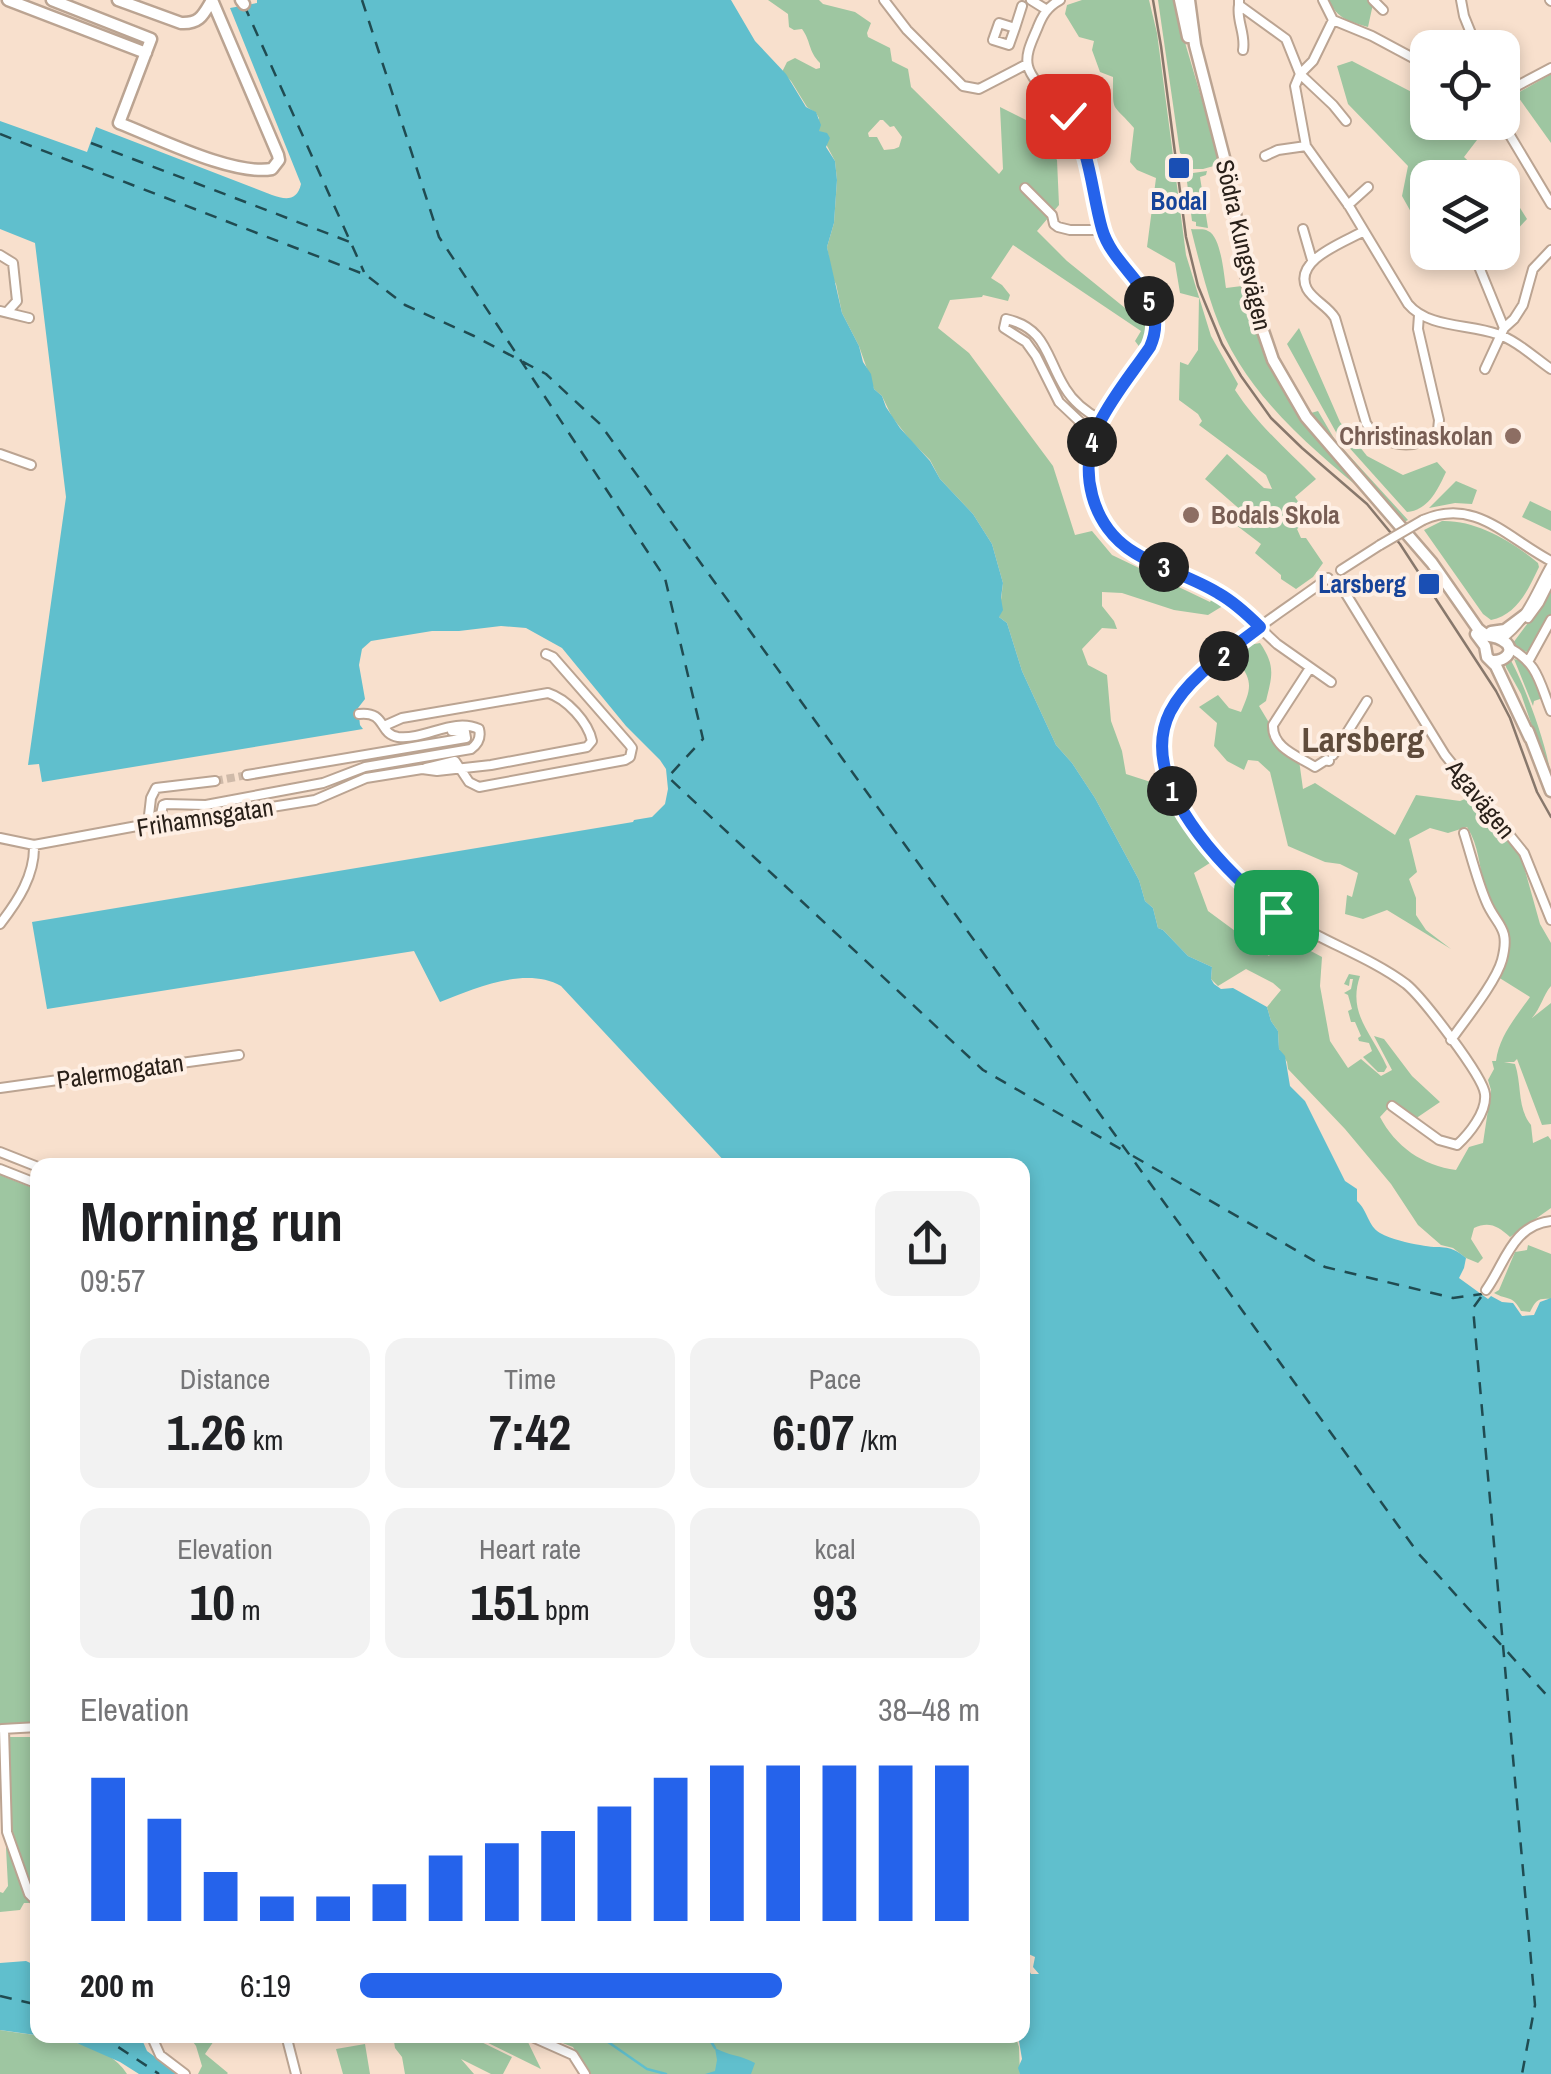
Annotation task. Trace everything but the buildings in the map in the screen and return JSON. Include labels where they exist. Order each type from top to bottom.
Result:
[{"type":"main road","points":[[8,0],[146,53]]},
{"type":"main road","points":[[52,0],[152,38],[119,124],[229,166],[258,171],[276,167],[276,149],[212,0]]},
{"type":"main road","points":[[118,0],[181,23],[195,23],[212,0]]},
{"type":"main road","name":"Södra Kungsvägen","points":[[1180,0],[1190,46],[1202,76]]},
{"type":"main road","name":"Södra Kungsvägen","points":[[1189,0],[1249,290],[1284,383],[1313,426],[1392,514],[1478,629],[1500,649]]},
{"type":"main road","name":"Södra Kungsvägen","points":[[1417,546],[1500,649],[1551,792]]},
{"type":"main road","points":[[1460,600],[1489,632],[1504,630],[1525,615]]},
{"type":"street","points":[[884,0],[907,30],[963,86],[979,89],[1027,64]]},
{"type":"street","points":[[1031,0],[1047,10]]},
{"type":"street","points":[[1060,0],[1047,10],[1035,33],[1027,64],[1033,78],[1066,114],[1080,137],[1102,230],[1112,250],[1144,291],[1156,321],[1150,347],[1094,435],[1089,459],[1091,495],[1100,516],[1118,540],[1143,558],[1220,594],[1276,644],[1331,682]]},
{"type":"street","points":[[1323,0],[1333,20],[1410,56]]},
{"type":"street","points":[[1373,0],[1383,10]]},
{"type":"street","points":[[1461,0],[1470,30]]},
{"type":"street","points":[[1239,2],[1243,50]]},
{"type":"street","points":[[1239,2],[1286,39],[1300,74],[1346,121]]},
{"type":"street","points":[[1015,28],[1022,6]]},
{"type":"street","points":[[1333,20],[1314,61],[1300,74],[1294,92],[1306,146],[1348,205],[1408,304],[1419,315],[1503,332],[1551,369]]},
{"type":"street","points":[[1520,84],[1551,68]]},
{"type":"street","points":[[1513,140],[1551,204]]},
{"type":"street","points":[[1265,156],[1306,146]]},
{"type":"street","points":[[1348,205],[1368,187]]},
{"type":"street","points":[[1025,188],[1052,215],[1058,227],[1102,230]]},
{"type":"street","points":[[1302,229],[1312,260]]},
{"type":"street","points":[[1364,232],[1312,260],[1305,276],[1307,289],[1335,318],[1370,430],[1390,444],[1416,443],[1438,430],[1418,329],[1419,315]]},
{"type":"street","points":[[1484,368],[1522,305],[1533,269],[1551,250]]},
{"type":"street","points":[[0,254],[13,262],[17,301],[4,312]]},
{"type":"street","points":[[1481,270],[1503,332]]},
{"type":"street","points":[[4,312],[29,318]]},
{"type":"street","points":[[1094,435],[1060,402],[1033,351],[1004,328],[1006,319],[1034,332],[1071,396],[1101,420]]},
{"type":"street","points":[[0,454],[32,466]]},
{"type":"street","points":[[1392,1106],[1452,1145],[1460,1143],[1483,1110],[1484,1088],[1412,990],[1370,962],[1294,923],[1237,878],[1180,805],[1169,784],[1162,744],[1170,712],[1208,668],[1337,567],[1341,570],[1423,520],[1449,512],[1471,514],[1551,563],[1525,615],[1500,649]]},
{"type":"street","name":"Agavägen","points":[[1332,574],[1436,742],[1524,853],[1551,920]]},
{"type":"street","points":[[1500,649],[1539,604],[1551,579]]},
{"type":"street","points":[[1528,660],[1551,620]]},
{"type":"street","points":[[1500,649],[1528,660],[1551,711]]},
{"type":"street","name":"Frihamnsgatan","points":[[458,764],[469,782],[478,787],[630,758],[632,748],[620,732],[554,657],[546,654]]},
{"type":"street","points":[[1310,668],[1273,725],[1272,734],[1277,744],[1315,767],[1331,758],[1367,701]]},
{"type":"street","name":"Frihamnsgatan","points":[[34,845],[315,800],[366,778],[422,769],[437,771],[458,764],[491,766],[587,747],[592,741],[590,730],[557,696],[548,692],[402,718],[384,726]]},
{"type":"street","points":[[247,775],[450,743],[463,740],[466,735],[461,731],[396,736],[376,716],[359,714]]},
{"type":"street","points":[[214,781],[156,788],[148,824],[155,821],[166,804],[206,805],[322,783],[365,767],[465,751],[475,746],[480,734],[479,729],[468,725],[432,732]]},
{"type":"street","points":[[1451,1040],[1498,971],[1504,942],[1501,923],[1487,906],[1464,833]]},
{"type":"street","points":[[0,838],[34,845],[23,890],[0,924]]},
{"type":"street","name":"Palermogatan","points":[[0,1088],[239,1055]]},
{"type":"street","points":[[0,1152],[30,1164]]},
{"type":"street","points":[[0,1169],[30,1181]]},
{"type":"street","points":[[1486,1290],[1512,1243],[1540,1223],[1551,1221]]},
{"type":"street","points":[[30,1727],[2,1729],[7,1832],[30,1894]]},
{"type":"street","points":[[155,2043],[160,2055],[185,2074]]},
{"type":"street","points":[[288,2043],[296,2074]]},
{"type":"street","points":[[547,2043],[566,2051],[579,2062],[585,2074]]},
{"type":"green space","points":[[768,0],[819,0],[855,12],[871,23],[868,37],[890,48],[892,61],[908,69],[911,87],[999,174],[1003,169],[1000,107],[1032,123],[1057,160],[1059,205],[1037,231],[1067,261],[1151,329],[1141,349],[1135,341],[1141,331],[1013,245],[991,278],[1010,295],[1008,301],[983,295],[950,300],[938,328],[969,353],[1053,466],[1075,535],[1092,531],[1112,555],[1210,602],[1214,596],[1226,604],[1208,615],[1174,610],[1122,593],[1102,592],[1102,606],[1117,629],[1102,628],[1082,649],[1088,665],[1107,675],[1111,721],[1126,774],[1163,786],[1174,804],[1172,811],[1195,844],[1202,844],[1213,861],[1194,873],[1208,911],[1269,956],[1281,935],[1322,957],[1320,986],[1330,1041],[1348,1068],[1361,1059],[1381,1076],[1392,1070],[1374,1036],[1384,1039],[1412,1076],[1440,1102],[1415,1119],[1393,1103],[1380,1117],[1411,1153],[1444,1168],[1456,1170],[1469,1147],[1483,1143],[1492,1061],[1496,1061],[1504,1035],[1530,997],[1498,977],[1507,938],[1487,896],[1471,834],[1467,827],[1448,833],[1430,828],[1409,839],[1417,872],[1409,879],[1416,898],[1416,915],[1426,930],[1451,949],[1387,910],[1363,919],[1345,914],[1347,895],[1352,897],[1358,873],[1288,846],[1270,772],[1258,761],[1248,760],[1244,770],[1227,761],[1214,746],[1217,723],[1199,707],[1218,695],[1229,708],[1241,712],[1249,687],[1239,663],[1249,645],[1260,643],[1271,671],[1266,701],[1259,706],[1268,721],[1270,740],[1299,760],[1303,789],[1315,783],[1395,835],[1416,795],[1460,801],[1470,797],[1521,856],[1540,924],[1551,943],[1551,986],[1532,1018],[1551,1003],[1551,1124],[1542,1125],[1517,1059],[1504,1062],[1515,1064],[1533,1143],[1548,1136],[1551,1140],[1551,1208],[1510,1237],[1493,1226],[1474,1228],[1471,1239],[1483,1258],[1478,1263],[1441,1245],[1418,1225],[1391,1184],[1288,1069],[1267,1007],[1281,990],[1246,969],[1218,986],[1211,979],[1212,967],[1188,956],[1158,928],[1153,908],[1145,901],[1139,880],[1095,798],[1056,745],[1022,671],[1007,623],[999,617],[1003,583],[992,544],[973,514],[892,417],[874,389],[842,313],[827,247],[834,223],[835,161],[819,131],[819,118],[782,72],[787,62],[795,58],[816,69],[820,63],[802,29],[789,27],[788,14]],"holes":[[[883,120],[902,137],[899,147],[884,150],[877,137],[869,137],[868,133]]]},
{"type":"green space","points":[[1082,0],[1149,0],[1157,33],[1186,255],[1211,336],[1238,384],[1235,390],[1244,403],[1316,479],[1295,497],[1310,519],[1297,529],[1323,563],[1313,577],[1296,589],[1255,553],[1261,544],[1236,525],[1243,512],[1205,479],[1227,454],[1264,488],[1272,489],[1266,475],[1199,425],[1202,421],[1198,414],[1179,400],[1180,362],[1188,365],[1198,350],[1199,298],[1180,293],[1175,263],[1147,247],[1156,178],[1137,170],[1130,162],[1134,128],[1115,107],[1113,77],[1100,72],[1092,50],[1094,41],[1079,37],[1065,14],[1067,5]]},
{"type":"green space","points":[[1158,0],[1176,0],[1221,164],[1185,169]]},
{"type":"green space","points":[[1329,0],[1369,0],[1373,4],[1368,27],[1340,15]]},
{"type":"green space","points":[[1352,61],[1410,91],[1410,140],[1477,140],[1464,157],[1467,160],[1410,160],[1410,210],[1402,196],[1408,166],[1348,104],[1337,66]]},
{"type":"green space","points":[[1551,74],[1551,143],[1520,100],[1520,92]]},
{"type":"green space","points":[[1207,171],[1200,177],[1208,228],[1192,221],[1186,174]]},
{"type":"green space","points":[[1520,208],[1527,219],[1520,227]]},
{"type":"green space","points":[[1191,229],[1212,234],[1221,256],[1226,288],[1242,286],[1262,345],[1289,400],[1320,442],[1371,498],[1279,415],[1241,367],[1214,311]]},
{"type":"green space","points":[[1299,328],[1340,422],[1367,456],[1403,475],[1437,462],[1446,472],[1432,498],[1421,507],[1407,512],[1337,434],[1287,344]]},
{"type":"green space","points":[[1318,411],[1335,440],[1408,520],[1404,522],[1338,450],[1311,413]]},
{"type":"green space","points":[[1456,481],[1477,490],[1472,504],[1429,508]]},
{"type":"green space","points":[[1530,501],[1551,511],[1551,531],[1522,517]]},
{"type":"green space","points":[[1442,521],[1468,524],[1493,533],[1538,563],[1526,593],[1508,613],[1491,620],[1483,614],[1424,530]]},
{"type":"green space","points":[[1551,586],[1551,614],[1530,653],[1513,647],[1513,643]]},
{"type":"green space","points":[[1510,659],[1536,719],[1551,781],[1521,694],[1506,667]]},
{"type":"green space","points":[[1514,659],[1526,664],[1536,679],[1543,698],[1534,701],[1533,706]]},
{"type":"green space","points":[[1349,974],[1360,976],[1359,1013],[1387,1067],[1384,1072],[1378,1072],[1363,1057],[1372,1051],[1369,1043],[1359,1041],[1361,1036],[1355,1022],[1351,1022],[1348,1011],[1352,1009],[1344,993],[1351,989],[1353,979],[1349,986],[1344,984]]},
{"type":"green space","points":[[0,1175],[30,1187],[30,1725],[0,1727]]},
{"type":"green space","points":[[1528,1245],[1551,1254],[1551,1299],[1538,1301],[1530,1312],[1521,1311],[1512,1300],[1494,1293],[1499,1290],[1515,1252],[1527,1250]]},
{"type":"green space","points":[[0,1737],[30,1737],[30,1903],[24,1903],[20,1910],[0,1912],[0,1892],[8,1886],[6,1848],[12,1832],[10,1784],[0,1783]]},
{"type":"green space","points":[[0,2030],[30,2035],[30,2043],[87,2046],[117,2062],[127,2074],[0,2074]]},
{"type":"green space","points":[[194,2043],[213,2043],[205,2054],[228,2073],[198,2074],[202,2066]]},
{"type":"green space","points":[[394,2043],[483,2043],[512,2057],[503,2074],[491,2074],[461,2059],[474,2074],[405,2074],[402,2057]]},
{"type":"green space","points":[[488,2043],[528,2043],[541,2069]]},
{"type":"green space","points":[[562,2043],[1018,2043],[1020,2074],[590,2074],[573,2047]]},
{"type":"green space","points":[[365,2044],[370,2074],[343,2074],[336,2049]]},
{"type":"water","points":[[731,0],[755,41],[786,74],[806,107],[816,112],[819,131],[830,138],[826,147],[835,161],[834,223],[827,247],[842,313],[871,374],[874,389],[940,479],[973,514],[992,544],[1003,583],[1003,610],[999,617],[1007,623],[1022,671],[1056,745],[1095,798],[1139,880],[1158,928],[1188,956],[1212,967],[1214,984],[1221,989],[1233,988],[1267,1007],[1278,1031],[1290,1086],[1305,1101],[1345,1181],[1357,1189],[1357,1201],[1376,1230],[1400,1240],[1459,1253],[1466,1258],[1459,1278],[1488,1299],[1491,1296],[1513,1303],[1522,1316],[1534,1315],[1540,1302],[1551,1298],[1551,2074],[1020,2074],[1019,2043],[1030,2043],[1030,1972],[1039,1974],[1033,1967],[1035,1957],[1030,1955],[1030,1158],[721,1158],[561,986],[532,978],[500,981],[440,1002],[414,951],[47,1009],[32,922],[633,822],[652,817],[665,804],[666,769],[562,648],[526,628],[501,626],[371,641],[362,649],[359,665],[365,699],[358,708],[363,729],[42,782],[39,764],[28,765],[66,497],[35,243],[0,229],[0,121],[87,152],[96,127],[272,195],[294,196],[301,184],[230,8],[257,3]]},
{"type":"water","points":[[0,1963],[30,1963],[30,2034],[0,2030]]},
{"type":"water","points":[[77,2043],[144,2043],[147,2051],[178,2074],[139,2074]]},
{"type":"water","points":[[715,2048],[755,2063],[751,2074],[705,2074],[715,2071]]},
{"type":"waterway","points":[[610,2043],[647,2069],[666,2074]]},
{"type":"waterway","points":[[712,2043],[715,2048]]},
{"type":"ferry route","points":[[362,0],[439,237],[665,578],[703,739],[668,777],[983,1070],[1126,1152]]},
{"type":"ferry route","points":[[244,5],[364,272]]},
{"type":"ferry route","points":[[0,134],[366,275],[405,305],[546,374],[600,424],[1418,1553],[1551,1700]]},
{"type":"ferry route","points":[[91,143],[350,242]]},
{"type":"ferry route","points":[[1133,1156],[1325,1267],[1453,1298],[1482,1294]]},
{"type":"ferry route","points":[[1481,1297],[1473,1308],[1535,2005],[1522,2074]]},
{"type":"ferry route","points":[[0,1996],[30,2003]]},
{"type":"ferry route","points":[[112,2043],[159,2074]]},
{"type":"tunnel","points":[[215,781],[247,775]]},
{"type":"tram line","points":[[1153,0],[1186,237],[1198,286],[1222,344],[1271,418],[1367,504],[1400,544],[1496,691],[1551,817]]},
{"type":"place","name":"Bodal","points":[[1179,168]]},
{"type":"place","name":"Christinaskolan","points":[[1513,436]]},
{"type":"place","name":"Bodals Skola","points":[[1191,515]]},
{"type":"place","name":"Larsberg","points":[[1429,584]]},
{"type":"district","name":"Larsberg","points":[[1363,740]]},
{"type":"route","points":[[1068,116],[1086,154],[1105,238],[1144,291],[1156,321],[1150,347],[1094,435],[1089,459],[1091,495],[1096,510],[1125,547],[1220,594],[1260,627],[1208,668],[1174,705],[1164,728],[1162,755],[1170,787],[1192,822],[1237,878],[1276,912]]}]
